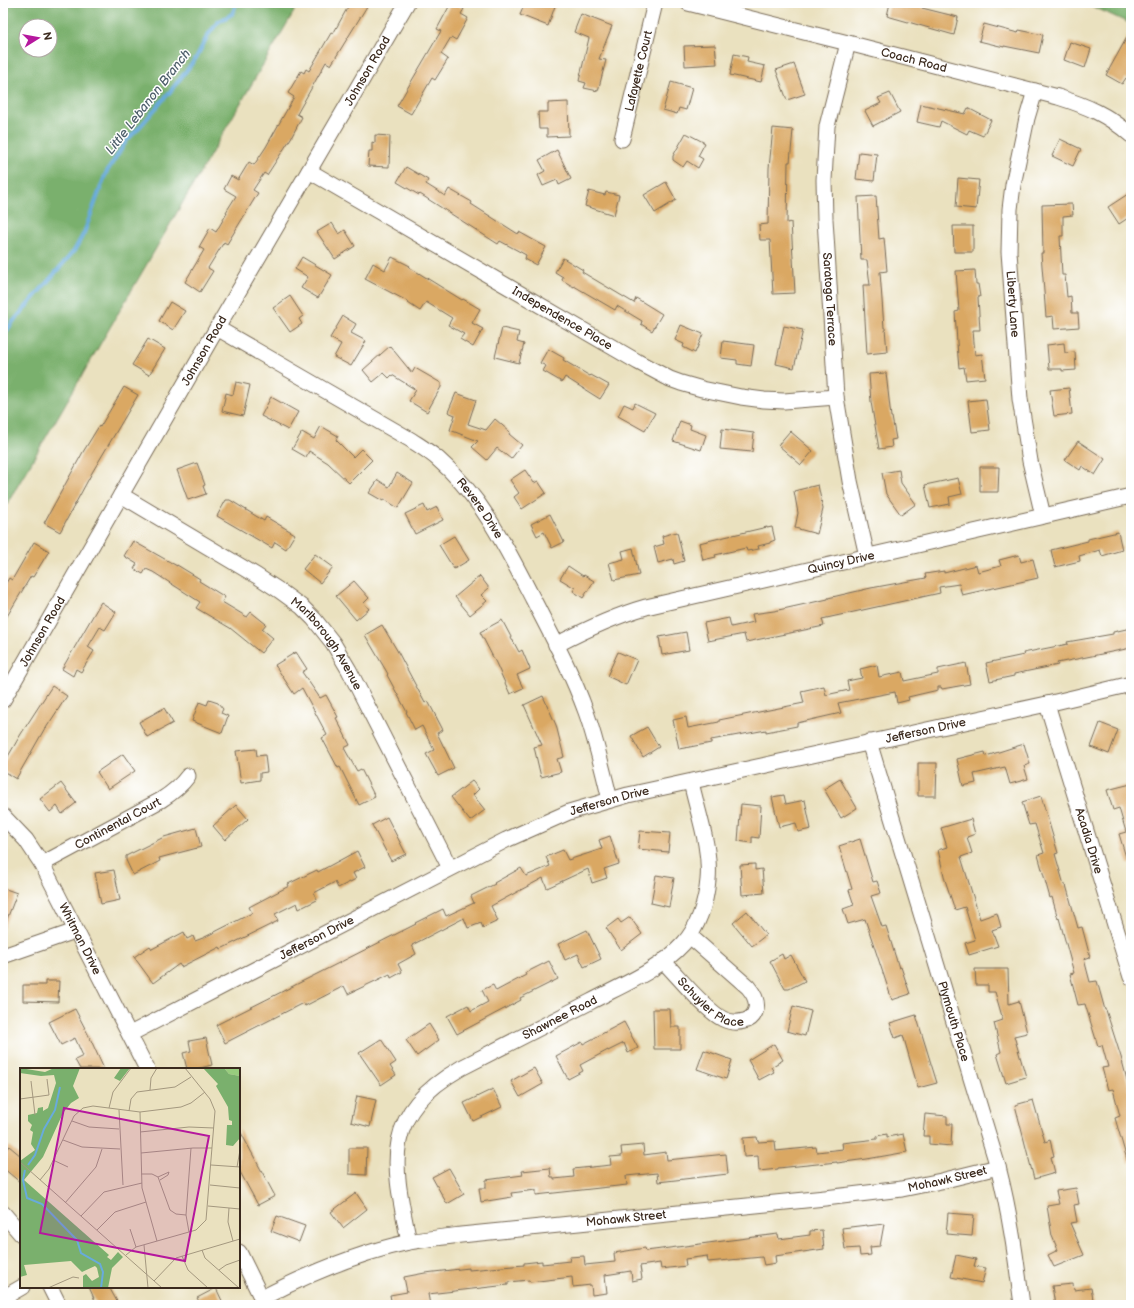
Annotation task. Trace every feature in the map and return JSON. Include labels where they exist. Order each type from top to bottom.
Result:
[{"type":"street","name":"Johnson Road","points":[[3,700],[217,328],[407,3]]},
{"type":"street","name":"Lafayette Court","points":[[622,139],[655,3]]},
{"type":"street","name":"Coach Road","points":[[688,3],[848,42],[1079,104],[1116,123],[1131,135]]},
{"type":"street","name":"Saratoga Terrace","points":[[848,42],[828,126],[824,180],[825,219],[836,397],[850,481],[867,556]]},
{"type":"street","name":"Liberty Lane","points":[[1035,91],[1027,118],[1013,185],[1010,209],[1009,252],[1020,399],[1030,461],[1044,516]]},
{"type":"street","name":"Independence Place","points":[[309,171],[638,362],[670,379],[702,389],[753,399],[796,400],[836,397]]},
{"type":"street","name":"Revere Drive","points":[[217,328],[411,440],[438,459],[469,491],[496,529],[556,645],[586,712],[599,755],[610,800]]},
{"type":"street","name":"Marlborough Avenue","points":[[121,495],[274,587],[302,607],[314,619],[333,643],[349,670],[450,868]]},
{"type":"street","name":"Quincy Drive","points":[[556,645],[594,626],[631,611],[646,607],[1131,496]]},
{"type":"street","name":"Jefferson Drive","points":[[130,1034],[450,868],[537,825],[569,812],[610,800],[1047,704],[1131,684]]},
{"type":"street","name":"Acadia Drive","points":[[1047,704],[1131,977]]},
{"type":"street","name":"Plymouth Place","points":[[869,742],[998,1167],[1010,1221],[1022,1305]]},
{"type":"street","name":"Continental Court","points":[[42,864],[160,800],[178,788],[188,776]]},
{"type":"street","name":"Shawnee Road","points":[[409,1242],[397,1178],[397,1150],[400,1134],[406,1120],[422,1096],[461,1068],[645,974],[674,952],[690,936],[702,906],[708,882],[707,850],[691,782]]},
{"type":"street","name":"Whitman Drive","points":[[3,816],[26,840],[42,864],[147,1068]]},
{"type":"street","points":[[3,956],[76,930]]},
{"type":"street","name":"Schuyler Place","points":[[663,961],[705,1005],[722,1019],[732,1022],[740,1022],[748,1020],[753,1016],[756,1010],[754,994],[690,936]]},
{"type":"street","name":"Mohawk Street","points":[[264,1301],[292,1282],[336,1264],[409,1242],[461,1235],[902,1189],[934,1183],[998,1167]]},
{"type":"street","points":[[3,1213],[20,1233]]},
{"type":"street","points":[[240,1254],[264,1301]]},
{"type":"street","points":[[3,1298],[20,1288]]},
{"type":"street","points":[[50,1288],[59,1305]]},
{"type":"green space","points":[[3,3],[299,3],[3,511]]},
{"type":"green space","points":[[1085,3],[1131,3],[1131,24]]},
{"type":"building","points":[[350,3],[369,3],[331,65],[326,62],[297,114],[302,117],[291,138],[267,175],[264,173],[253,190],[258,193],[227,244],[224,242],[208,268],[213,271],[200,292],[185,282],[204,250],[199,247],[210,228],[216,232],[236,196],[224,189],[231,176],[238,180],[249,162],[254,165],[266,147],[294,97],[288,93],[301,71],[304,73],[306,69],[309,71],[331,33],[333,34]]},
{"type":"building","points":[[451,3],[454,3],[464,9],[461,14],[468,18],[456,40],[451,37],[441,54],[448,59],[435,80],[432,78],[411,114],[397,106],[441,31],[437,29]]},
{"type":"building","points":[[525,3],[547,3],[555,6],[548,26],[520,15]]},
{"type":"building","points":[[890,3],[910,3],[922,6],[922,8],[958,17],[954,35],[887,16]]},
{"type":"building","points":[[581,14],[612,26],[599,59],[606,60],[598,91],[584,88],[586,83],[579,81],[589,38],[574,32]]},
{"type":"building","points":[[984,24],[1018,33],[1019,30],[1043,35],[1039,53],[979,41]]},
{"type":"building","points":[[1131,30],[1131,81],[1126,78],[1122,84],[1106,75]]},
{"type":"building","points":[[1070,42],[1091,49],[1085,68],[1064,60]]},
{"type":"building","points":[[715,45],[717,64],[685,66],[684,46]]},
{"type":"building","points":[[734,54],[748,57],[747,62],[765,66],[761,82],[730,75]]},
{"type":"building","points":[[794,64],[805,94],[787,100],[776,70]]},
{"type":"building","points":[[671,82],[692,88],[686,110],[679,108],[677,114],[663,110]]},
{"type":"building","points":[[890,93],[900,112],[873,126],[865,111],[881,103],[878,98]]},
{"type":"building","points":[[568,102],[569,136],[547,137],[547,129],[539,129],[538,112],[548,112],[548,103]]},
{"type":"building","points":[[921,104],[965,114],[968,108],[991,120],[983,136],[969,130],[967,134],[941,121],[939,127],[917,122]]},
{"type":"building","points":[[773,128],[793,130],[790,162],[788,162],[787,223],[791,222],[795,293],[773,294],[770,240],[760,240],[759,225],[768,224],[769,168]]},
{"type":"building","points":[[686,133],[705,143],[698,156],[703,159],[698,168],[687,161],[683,167],[673,160],[673,156]]},
{"type":"building","points":[[375,135],[390,136],[389,167],[368,166],[369,151],[372,151],[372,142],[375,143]]},
{"type":"building","points":[[1060,139],[1081,149],[1073,166],[1052,156]]},
{"type":"building","points":[[557,150],[571,179],[559,185],[557,180],[543,186],[538,175],[545,171],[539,160]]},
{"type":"building","points":[[859,152],[877,154],[874,181],[856,179]]},
{"type":"building","points":[[406,167],[428,180],[426,184],[445,196],[449,189],[472,202],[471,204],[518,234],[519,232],[546,247],[536,265],[525,259],[526,255],[500,241],[498,244],[420,194],[419,195],[397,182]]},
{"type":"building","points":[[958,178],[979,180],[976,209],[956,207]]},
{"type":"building","points":[[666,182],[676,200],[655,213],[644,195]]},
{"type":"building","points":[[589,191],[605,195],[606,192],[619,195],[614,215],[585,206]]},
{"type":"building","points":[[1131,192],[1131,216],[1119,224],[1108,207]]},
{"type":"building","points":[[876,196],[879,239],[884,238],[887,271],[880,272],[887,352],[867,354],[863,285],[870,285],[867,260],[861,260],[858,197]]},
{"type":"building","points":[[1072,204],[1073,215],[1063,216],[1063,236],[1060,236],[1062,275],[1065,275],[1067,297],[1071,296],[1072,313],[1078,313],[1079,327],[1054,329],[1053,316],[1046,317],[1041,253],[1043,253],[1042,205]]},
{"type":"building","points":[[332,223],[339,234],[345,230],[355,246],[335,259],[317,232]]},
{"type":"building","points":[[953,226],[973,226],[973,252],[954,252]]},
{"type":"building","points":[[302,257],[332,275],[318,298],[301,288],[308,277],[295,269]]},
{"type":"building","points":[[392,257],[410,266],[409,267],[462,300],[463,299],[480,309],[472,323],[483,329],[473,347],[460,339],[464,334],[448,325],[452,318],[426,302],[420,311],[408,303],[409,302],[365,279],[373,263],[385,270]]},
{"type":"building","points":[[563,258],[583,270],[582,272],[634,303],[636,298],[662,314],[652,331],[641,324],[642,321],[617,306],[615,310],[562,280],[563,277],[555,272]]},
{"type":"building","points":[[975,270],[976,284],[978,284],[980,297],[978,297],[980,330],[973,330],[975,355],[982,354],[985,378],[966,380],[964,367],[959,368],[955,312],[959,311],[956,271]]},
{"type":"building","points":[[290,296],[303,316],[299,319],[302,324],[290,332],[273,308]]},
{"type":"building","points":[[170,302],[185,311],[173,330],[159,321]]},
{"type":"building","points":[[343,316],[356,324],[351,333],[366,341],[351,366],[334,357],[341,344],[330,338]]},
{"type":"building","points":[[681,325],[703,334],[695,353],[683,347],[684,344],[675,340]]},
{"type":"building","points":[[784,326],[803,330],[794,368],[776,364]]},
{"type":"building","points":[[502,328],[519,332],[517,342],[524,344],[519,363],[495,357]]},
{"type":"building","points":[[148,339],[165,349],[149,375],[132,365]]},
{"type":"building","points":[[723,341],[754,345],[751,366],[737,364],[737,360],[721,358]]},
{"type":"building","points":[[1064,343],[1065,353],[1075,352],[1076,370],[1062,371],[1062,369],[1049,369],[1047,345]]},
{"type":"building","points":[[390,346],[412,373],[415,368],[441,383],[441,387],[427,412],[409,401],[416,390],[392,375],[389,378],[384,373],[373,382],[363,370]]},
{"type":"building","points":[[548,349],[590,376],[591,375],[609,385],[600,399],[565,377],[562,382],[543,371],[546,366],[540,363]]},
{"type":"building","points":[[886,373],[891,417],[896,439],[891,440],[892,447],[879,449],[871,402],[869,374]]},
{"type":"building","points":[[236,382],[250,385],[243,416],[222,411],[226,393],[233,395]]},
{"type":"building","points":[[124,387],[138,395],[93,471],[60,532],[44,523],[83,452]]},
{"type":"building","points":[[1069,388],[1072,414],[1054,416],[1050,390]]},
{"type":"building","points":[[456,393],[476,400],[468,424],[486,430],[495,419],[522,445],[511,459],[497,448],[487,460],[472,447],[478,441],[450,430],[455,415],[448,412]]},
{"type":"building","points":[[271,397],[298,412],[288,430],[261,416]]},
{"type":"building","points":[[986,399],[990,430],[972,432],[968,401]]},
{"type":"building","points":[[635,403],[655,413],[645,431],[618,416],[624,404],[633,408]]},
{"type":"building","points":[[680,421],[691,425],[690,429],[706,435],[701,450],[673,441]]},
{"type":"building","points":[[321,426],[338,436],[336,440],[353,457],[361,449],[372,460],[349,483],[328,463],[309,451],[306,457],[292,449],[302,432],[314,439]]},
{"type":"building","points":[[722,429],[754,433],[752,452],[720,449]]},
{"type":"building","points":[[790,431],[813,451],[801,465],[778,445]]},
{"type":"building","points":[[1078,441],[1105,459],[1095,475],[1082,466],[1080,470],[1065,460]]},
{"type":"building","points":[[197,463],[205,485],[203,486],[206,494],[188,500],[177,470]]},
{"type":"building","points":[[980,467],[999,467],[998,492],[980,492]]},
{"type":"building","points":[[525,470],[534,483],[538,481],[546,493],[522,509],[514,497],[519,493],[510,480]]},
{"type":"building","points":[[899,470],[901,483],[916,504],[901,515],[886,494],[882,473]]},
{"type":"building","points":[[397,473],[413,483],[398,508],[384,499],[383,501],[369,493],[378,480],[389,487]]},
{"type":"building","points":[[958,478],[962,494],[949,497],[950,504],[930,508],[925,485]]},
{"type":"building","points":[[818,485],[823,509],[817,534],[795,528],[798,513],[794,491]]},
{"type":"building","points":[[226,500],[230,500],[264,521],[266,517],[295,534],[286,549],[275,542],[272,548],[217,516]]},
{"type":"building","points":[[424,505],[427,512],[437,507],[443,520],[415,534],[405,514]]},
{"type":"building","points":[[550,514],[564,542],[552,548],[544,532],[537,536],[531,524]]},
{"type":"building","points":[[772,527],[775,540],[758,546],[759,549],[747,551],[746,548],[715,555],[716,557],[703,560],[699,543]]},
{"type":"building","points":[[677,532],[684,561],[674,564],[673,559],[658,563],[654,547],[664,544],[662,536]]},
{"type":"building","points":[[1118,532],[1122,550],[1102,556],[1100,550],[1079,556],[1080,561],[1055,567],[1051,550]]},
{"type":"building","points":[[454,536],[469,560],[454,569],[439,545]]},
{"type":"building","points":[[133,541],[200,579],[199,581],[225,597],[222,602],[247,617],[251,612],[266,624],[262,629],[273,638],[261,653],[230,628],[196,608],[200,602],[153,572],[146,569],[143,574],[134,569],[137,564],[124,556]]},
{"type":"building","points":[[34,542],[49,551],[33,577],[31,576],[3,623],[3,588],[9,578],[12,580]]},
{"type":"building","points":[[633,548],[639,575],[614,580],[609,563],[624,559],[622,551]]},
{"type":"building","points":[[315,554],[333,567],[320,583],[303,569]]},
{"type":"building","points":[[1019,555],[1021,562],[1033,559],[1038,578],[962,595],[959,584],[939,587],[940,593],[822,619],[824,626],[746,642],[744,634],[708,641],[704,623],[729,618],[731,627],[754,622],[752,614],[774,611],[871,588],[926,578],[925,574],[944,571],[944,573],[976,565],[978,572],[1001,566],[999,560]]},
{"type":"building","points":[[568,566],[594,581],[583,598],[573,591],[575,588],[560,579]]},
{"type":"building","points":[[480,576],[489,588],[481,595],[487,601],[470,615],[455,597]]},
{"type":"building","points":[[354,581],[369,598],[364,603],[369,609],[356,620],[336,596]]},
{"type":"building","points":[[101,602],[116,612],[105,630],[100,627],[88,647],[94,651],[81,672],[76,669],[73,676],[62,669]]},
{"type":"building","points":[[502,620],[519,652],[522,650],[530,669],[517,675],[523,688],[510,694],[480,632]]},
{"type":"building","points":[[382,625],[425,703],[428,701],[443,730],[437,733],[454,768],[438,776],[426,754],[434,750],[422,726],[415,730],[387,675],[388,674],[365,635]]},
{"type":"building","points":[[1131,628],[1131,648],[1057,663],[1058,665],[1014,674],[1014,676],[990,681],[986,663],[1024,655],[1023,653],[1068,644],[1067,642],[1113,634],[1113,632]]},
{"type":"building","points":[[686,632],[689,650],[662,655],[659,637]]},
{"type":"building","points":[[296,652],[307,669],[302,672],[320,698],[326,695],[338,717],[336,718],[350,745],[344,748],[357,771],[361,769],[375,797],[359,805],[340,767],[338,768],[322,738],[327,735],[302,688],[294,694],[275,665]]},
{"type":"building","points":[[618,652],[637,660],[626,685],[607,676]]},
{"type":"building","points":[[966,663],[970,684],[942,689],[941,687],[938,687],[938,690],[908,697],[909,700],[897,703],[895,692],[838,703],[841,713],[797,723],[797,726],[711,740],[711,743],[679,749],[673,720],[686,717],[688,728],[719,722],[719,720],[804,703],[801,691],[824,686],[826,695],[849,690],[847,681],[862,678],[860,669],[877,665],[879,677],[902,672],[904,681],[938,674],[938,669]]},
{"type":"building","points":[[52,686],[67,696],[45,728],[16,779],[3,771],[3,765]]},
{"type":"building","points":[[543,696],[556,725],[564,757],[557,759],[561,772],[541,777],[534,747],[542,745],[524,705]]},
{"type":"building","points":[[209,700],[218,703],[223,709],[221,713],[228,716],[222,733],[192,721],[199,702],[207,705]]},
{"type":"building","points":[[164,708],[173,723],[147,737],[139,722]]},
{"type":"building","points":[[1100,723],[1118,730],[1109,754],[1091,747]]},
{"type":"building","points":[[647,727],[659,747],[643,757],[631,736]]},
{"type":"building","points":[[1024,744],[1030,764],[1024,766],[1028,779],[1010,784],[1005,767],[974,774],[976,783],[963,786],[957,759],[985,752],[986,756]]},
{"type":"building","points":[[256,749],[257,756],[265,755],[267,772],[260,773],[260,780],[241,783],[236,751]]},
{"type":"building","points":[[123,754],[135,771],[108,789],[97,772]]},
{"type":"building","points":[[918,763],[937,763],[936,796],[918,796]]},
{"type":"building","points":[[840,779],[857,808],[841,818],[824,789]]},
{"type":"building","points":[[472,781],[479,789],[473,795],[485,810],[470,821],[451,797]]},
{"type":"building","points":[[61,783],[76,803],[62,814],[57,806],[50,812],[40,799]]},
{"type":"building","points":[[1131,784],[1131,864],[1128,864],[1119,834],[1126,832],[1119,808],[1113,810],[1107,790]]},
{"type":"building","points":[[784,795],[786,804],[805,800],[811,829],[798,832],[796,823],[779,827],[772,797]]},
{"type":"building","points":[[1041,796],[1058,853],[1055,854],[1064,885],[1066,885],[1078,928],[1082,927],[1090,957],[1084,959],[1090,982],[1097,981],[1121,1057],[1131,1095],[1131,1162],[1128,1163],[1115,1118],[1120,1116],[1113,1089],[1108,1090],[1102,1068],[1108,1067],[1102,1045],[1098,1046],[1085,1004],[1078,1005],[1070,974],[1074,973],[1059,918],[1058,919],[1052,897],[1050,898],[1038,855],[1044,853],[1035,824],[1029,825],[1022,802]]},
{"type":"building","points":[[741,804],[761,806],[759,838],[752,837],[752,843],[738,841]]},
{"type":"building","points":[[236,805],[248,819],[225,840],[213,826]]},
{"type":"building","points":[[387,817],[406,854],[391,861],[372,825]]},
{"type":"building","points":[[971,819],[975,834],[967,837],[972,853],[961,857],[980,919],[997,913],[1001,927],[992,930],[998,946],[969,955],[965,943],[975,940],[965,907],[955,910],[945,880],[938,850],[947,847],[941,828]]},
{"type":"building","points":[[196,828],[201,847],[159,858],[160,861],[133,875],[126,860],[126,856],[164,837]]},
{"type":"building","points":[[640,831],[670,833],[668,852],[638,849]]},
{"type":"building","points":[[610,836],[619,864],[604,869],[607,878],[592,883],[588,869],[547,888],[543,878],[491,906],[498,921],[483,928],[481,923],[468,928],[464,918],[412,945],[416,954],[398,964],[402,972],[391,978],[390,974],[348,994],[344,986],[305,1006],[303,1003],[225,1043],[216,1025],[443,909],[446,916],[474,903],[471,896],[495,884],[494,883],[521,868],[526,876],[550,866],[546,857],[563,850],[568,860],[602,849],[599,840]]},
{"type":"building","points":[[860,839],[873,882],[877,881],[881,893],[871,896],[882,927],[886,926],[899,968],[901,967],[910,994],[892,1000],[865,919],[848,924],[843,909],[854,905],[849,890],[852,889],[839,846]]},
{"type":"building","points":[[357,851],[365,867],[353,873],[356,879],[338,888],[335,882],[314,893],[317,900],[299,909],[297,903],[275,914],[278,921],[221,949],[220,947],[181,967],[179,964],[153,983],[134,957],[150,946],[152,949],[184,932],[187,939],[193,936],[195,941],[203,938],[252,913],[249,907],[289,886],[288,884],[317,870],[318,872]]},
{"type":"building","points":[[755,864],[755,870],[762,869],[764,893],[742,895],[740,865]]},
{"type":"building","points":[[114,870],[120,900],[101,904],[95,873]]},
{"type":"building","points":[[656,875],[674,878],[669,907],[651,903]]},
{"type":"building","points":[[3,888],[17,893],[4,927],[3,927]]},
{"type":"building","points":[[747,911],[766,935],[752,946],[733,923]]},
{"type":"building","points":[[630,917],[642,934],[621,950],[606,928],[618,919],[621,923]]},
{"type":"building","points":[[587,930],[601,959],[584,967],[578,954],[565,960],[558,944]]},
{"type":"building","points":[[782,954],[784,959],[791,955],[805,981],[789,989],[785,989],[770,961]]},
{"type":"building","points":[[549,961],[558,979],[520,998],[521,1000],[457,1034],[447,1016],[468,1005],[471,1011],[488,1002],[482,990],[493,985],[496,991],[526,975],[525,973]]},
{"type":"building","points":[[975,969],[1008,969],[1009,1004],[1019,1001],[1027,1033],[1014,1036],[1026,1077],[1006,1083],[997,1054],[1001,1052],[994,1023],[1003,1020],[995,992],[988,992],[988,985],[976,985]]},
{"type":"building","points":[[45,981],[59,981],[58,1002],[23,1001],[23,985],[45,985]]},
{"type":"building","points":[[793,1006],[811,1011],[805,1036],[787,1031]]},
{"type":"building","points":[[75,1009],[104,1068],[79,1068],[75,1060],[83,1056],[75,1038],[61,1045],[49,1022]]},
{"type":"building","points":[[653,1009],[670,1009],[671,1027],[680,1027],[680,1049],[654,1049]]},
{"type":"building","points":[[916,1015],[937,1083],[918,1088],[903,1035],[895,1038],[890,1023]]},
{"type":"building","points":[[624,1022],[638,1048],[628,1053],[624,1043],[608,1050],[580,1065],[583,1071],[568,1079],[556,1056],[582,1042],[583,1044]]},
{"type":"building","points":[[429,1024],[439,1040],[417,1056],[406,1040]]},
{"type":"building","points":[[206,1038],[212,1065],[200,1068],[187,1068],[183,1053],[191,1051],[189,1041]]},
{"type":"building","points":[[381,1039],[396,1062],[390,1066],[396,1075],[381,1085],[359,1053]]},
{"type":"building","points":[[774,1044],[783,1060],[771,1067],[774,1072],[759,1080],[748,1060]]},
{"type":"building","points":[[704,1050],[732,1060],[726,1079],[697,1069]]},
{"type":"building","points":[[534,1068],[543,1084],[520,1097],[511,1081]]},
{"type":"building","points":[[493,1089],[502,1107],[473,1121],[464,1103]]},
{"type":"building","points":[[357,1096],[376,1100],[370,1127],[351,1122]]},
{"type":"building","points":[[1033,1100],[1045,1142],[1050,1140],[1054,1156],[1051,1157],[1055,1173],[1034,1179],[1015,1105]]},
{"type":"building","points":[[925,1114],[947,1116],[947,1124],[952,1124],[951,1146],[929,1144],[929,1136],[923,1136]]},
{"type":"building","points":[[240,1131],[275,1196],[258,1205],[240,1172]]},
{"type":"building","points":[[887,1134],[887,1137],[903,1134],[907,1152],[837,1163],[759,1171],[758,1156],[744,1157],[743,1138],[757,1137],[758,1142],[775,1141],[776,1151],[816,1147],[817,1152],[843,1149],[842,1143],[877,1139],[877,1136]]},
{"type":"building","points":[[643,1145],[644,1155],[666,1152],[667,1160],[726,1154],[728,1174],[658,1182],[657,1173],[626,1176],[627,1185],[536,1195],[536,1190],[511,1193],[512,1197],[481,1202],[479,1188],[486,1188],[486,1180],[523,1175],[522,1171],[550,1168],[551,1177],[554,1177],[554,1179],[574,1177],[573,1169],[611,1165],[610,1157],[622,1156],[621,1147]]},
{"type":"building","points":[[9,1146],[20,1155],[20,1182],[3,1168],[3,1153]]},
{"type":"building","points":[[349,1148],[367,1148],[366,1175],[349,1174]]},
{"type":"building","points":[[449,1168],[464,1194],[447,1204],[432,1177]]},
{"type":"building","points":[[1076,1188],[1079,1204],[1074,1205],[1077,1222],[1070,1223],[1084,1255],[1054,1267],[1048,1255],[1058,1250],[1052,1236],[1047,1206],[1059,1204],[1056,1191]]},
{"type":"building","points":[[356,1193],[367,1209],[343,1228],[331,1212]]},
{"type":"building","points":[[948,1213],[974,1215],[972,1236],[946,1234]]},
{"type":"building","points":[[277,1216],[305,1226],[299,1242],[271,1231]]},
{"type":"building","points":[[884,1224],[880,1246],[870,1247],[871,1255],[860,1256],[859,1248],[845,1249],[842,1228]]},
{"type":"building","points":[[822,1230],[824,1249],[775,1256],[776,1263],[764,1265],[762,1257],[708,1262],[707,1256],[685,1259],[686,1266],[661,1269],[660,1263],[640,1266],[642,1279],[632,1281],[631,1271],[605,1275],[607,1293],[592,1295],[591,1285],[573,1287],[572,1277],[530,1282],[529,1280],[508,1282],[508,1285],[428,1294],[430,1305],[392,1305],[390,1295],[407,1292],[404,1277],[425,1273],[469,1268],[469,1270],[524,1265],[524,1263],[542,1261],[542,1264],[570,1261],[569,1257],[584,1256],[585,1265],[615,1262],[614,1253],[645,1248],[646,1251],[778,1234],[779,1239],[810,1235],[810,1231]]},
{"type":"building","points":[[956,1255],[976,1259],[974,1266],[986,1268],[982,1283],[951,1277]]},
{"type":"building","points":[[1073,1284],[1074,1290],[1091,1288],[1094,1305],[1055,1305],[1052,1286]]},
{"type":"building","points":[[89,1288],[110,1288],[119,1305],[97,1305]]},
{"type":"building","points":[[216,1288],[224,1305],[201,1305],[197,1298]]},
{"type":"waterway","name":"Little Lebanon Branch","points":[[3,336],[12,323],[74,251],[84,233],[106,173],[127,140],[169,93],[196,58],[208,35],[218,22],[232,14],[236,3]]}]
